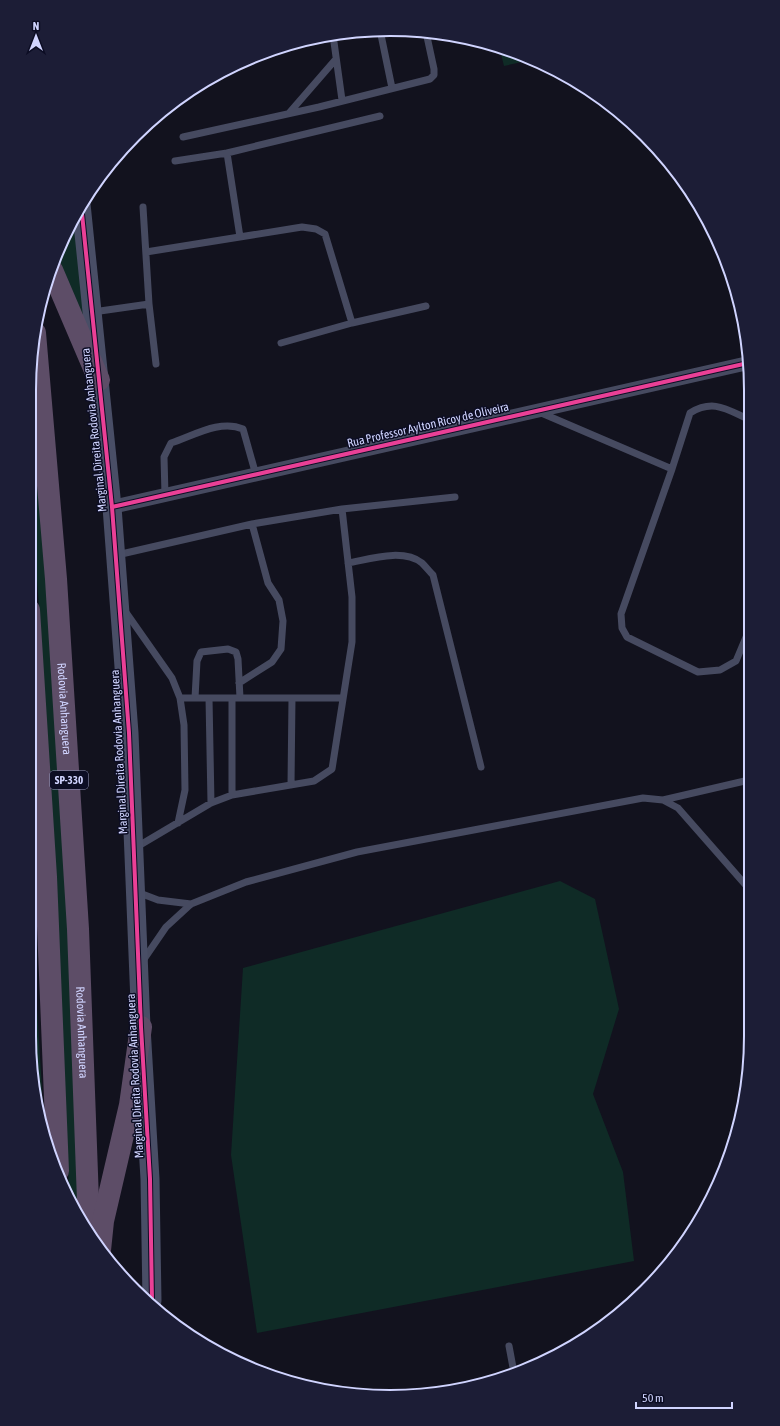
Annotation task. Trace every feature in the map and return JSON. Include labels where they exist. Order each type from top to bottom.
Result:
[{"type":"highway","points":[[55,277],[100,380]]},
{"type":"highway","name":"Rodovia Anhanguera","points":[[37,362],[56,579],[78,929],[89,1222]]},
{"type":"highway","name":"SP-330","points":[[36,714],[45,870],[57,1156]]},
{"type":"highway","points":[[101,1241],[104,1221],[130,1105],[141,1026]]},
{"type":"street","name":"Marginal Direita Rodovia Anhanguera","points":[[82,215],[117,555],[129,733],[140,965],[141,1026],[150,1179],[152,1297]]},
{"type":"street","name":"Rua Professor Aylton Ricoy de Oliveira","points":[[112,507],[743,364]]},
{"type":"lane","points":[[381,36],[392,88]]},
{"type":"lane","points":[[183,137],[430,79],[434,75],[427,38]]},
{"type":"lane","points":[[334,41],[342,100]]},
{"type":"lane","points":[[290,112],[336,59]]},
{"type":"lane","points":[[175,161],[227,153],[380,116]]},
{"type":"lane","points":[[227,153],[240,237]]},
{"type":"lane","points":[[143,207],[149,304],[156,364]]},
{"type":"lane","points":[[146,252],[302,227],[316,229],[325,234],[352,323]]},
{"type":"lane","points":[[92,312],[149,304]]},
{"type":"lane","points":[[280,343],[352,323],[426,306]]},
{"type":"lane","points":[[744,417],[715,405],[701,406],[690,412],[672,469],[621,614],[622,628],[627,637],[698,672],[720,670],[736,661],[744,642]]},
{"type":"lane","points":[[537,411],[672,469]]},
{"type":"lane","points":[[165,495],[164,457],[171,443],[222,425],[234,425],[243,429],[256,474]]},
{"type":"lane","points":[[117,555],[252,524],[342,509],[455,497]]},
{"type":"lane","points":[[135,848],[211,803],[232,795],[314,781],[332,770],[352,642],[352,598],[342,509]]},
{"type":"lane","points":[[239,683],[272,662],[282,649],[283,621],[279,600],[268,583],[252,524]]},
{"type":"lane","points":[[348,563],[391,556],[409,557],[421,562],[433,575],[481,767]]},
{"type":"lane","points":[[120,604],[172,678],[180,698],[184,726],[185,790],[178,823]]},
{"type":"lane","points":[[195,698],[197,661],[201,652],[228,649],[236,652],[240,698]]},
{"type":"lane","points":[[180,698],[343,698]]},
{"type":"lane","points":[[209,698],[211,803]]},
{"type":"lane","points":[[232,698],[232,795]]},
{"type":"lane","points":[[291,785],[292,698]]},
{"type":"lane","points":[[140,965],[166,927],[191,904],[246,882],[357,852],[643,798],[663,800],[744,781]]},
{"type":"lane","points":[[663,800],[678,808],[744,883]]},
{"type":"lane","points":[[137,892],[158,900],[191,904]]},
{"type":"lane","points":[[509,1346],[513,1368]]},
{"type":"green space","points":[[501,54],[522,62],[504,66]]},
{"type":"green space","points":[[77,224],[89,331],[58,269]]},
{"type":"green space","points":[[36,432],[53,616],[82,1211],[69,1184],[40,618],[36,569]]},
{"type":"green space","points":[[560,881],[595,899],[619,1009],[593,1094],[623,1172],[634,1261],[257,1333],[231,1155],[243,968]]},
{"type":"green space","points":[[36,991],[42,1099],[37,1059]]},
{"type":"cycle path","points":[[82,215],[112,507],[129,733],[141,1027],[150,1179],[152,1297]]},
{"type":"cycle path","points":[[112,507],[743,364]]}]
